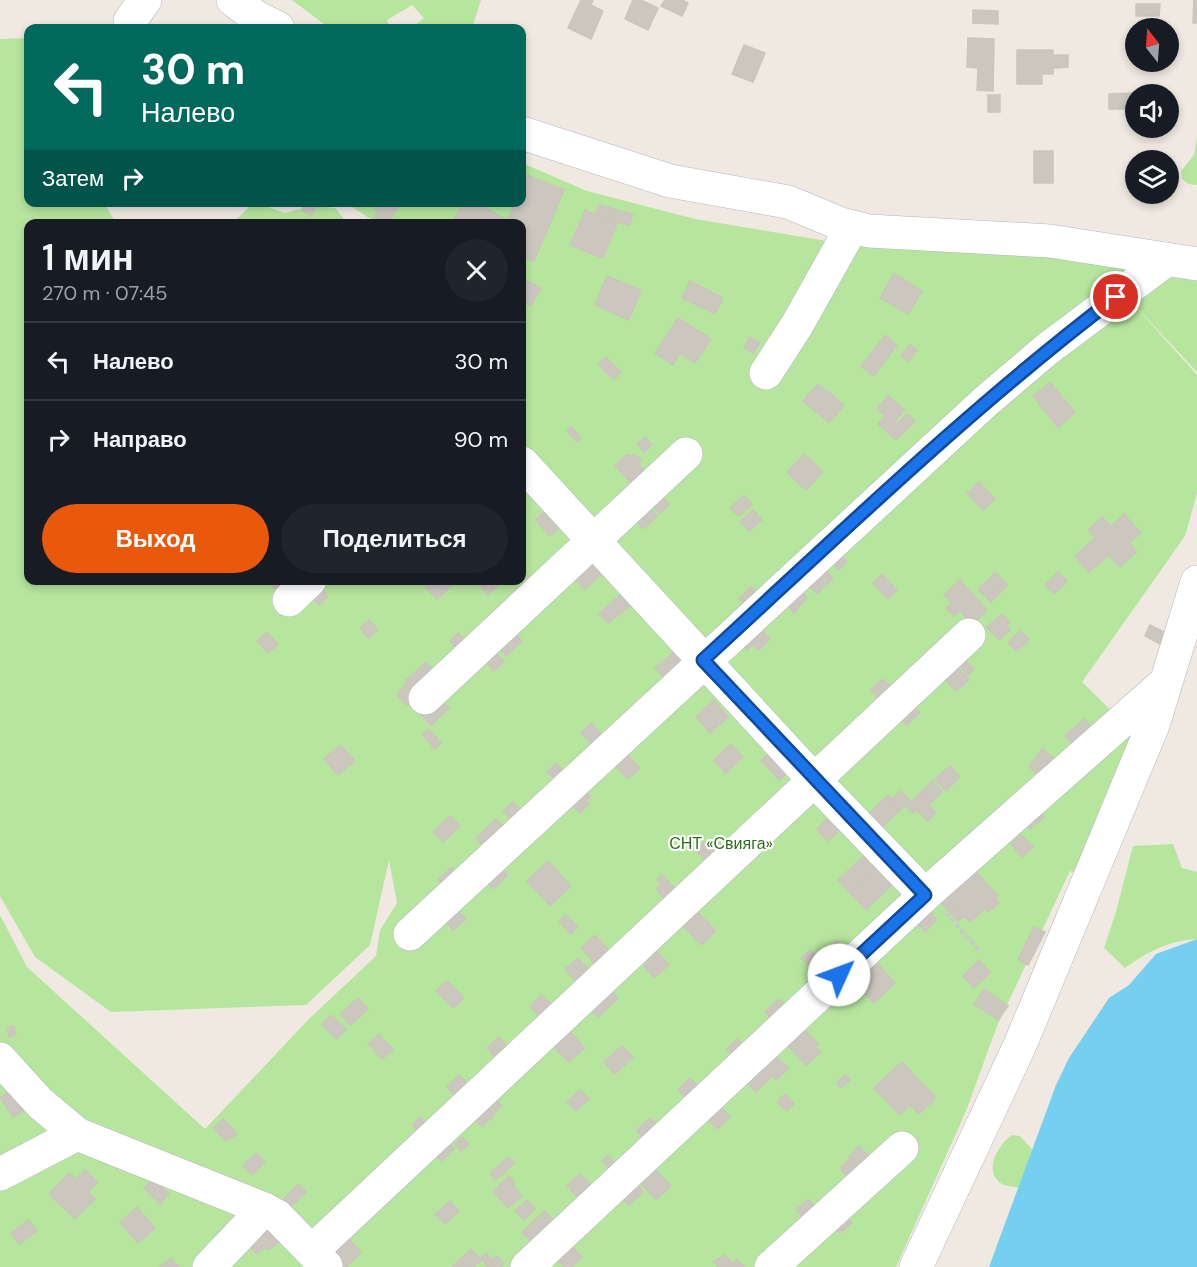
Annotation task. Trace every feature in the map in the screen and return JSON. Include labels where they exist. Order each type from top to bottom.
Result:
[{"type":"lane","points":[[233,0],[270,24]]},
{"type":"lane","points":[[526,134],[670,181],[788,202],[852,227],[869,231],[1050,242],[1182,262]]},
{"type":"lane","points":[[766,373],[797,325],[852,227]]},
{"type":"lane","points":[[410,934],[703,660],[985,402],[1046,350],[1182,262]]},
{"type":"lane","points":[[425,698],[686,454]]},
{"type":"lane","points":[[526,467],[814,780],[926,894]]},
{"type":"lane","points":[[916,1267],[1020,1046],[1153,725],[1197,582]]},
{"type":"lane","points":[[0,1059],[40,1103],[76,1134],[264,1209],[276,1216],[320,1259],[814,780],[969,635]]},
{"type":"lane","points":[[527,1267],[926,894],[1166,682]]},
{"type":"lane","points":[[0,1174],[76,1134]]},
{"type":"lane","points":[[771,1267],[902,1148]]},
{"type":"lane","points":[[209,1267],[264,1209]]},
{"type":"path","points":[[926,894],[981,953]]},
{"type":"green space","points":[[292,0],[481,0],[473,24],[416,24],[424,18],[412,5],[387,20],[388,24],[324,24]]},
{"type":"green space","name":"СНТ «Свияга»","points":[[24,38],[24,207],[106,207],[114,219],[24,219],[24,585],[526,585],[526,219],[371,219],[352,207],[526,207],[526,165],[587,191],[695,219],[833,242],[957,243],[1121,266],[1129,272],[1147,277],[1197,274],[1197,372],[1128,298],[1197,375],[1197,493],[1185,536],[1082,682],[1139,738],[1081,876],[1070,871],[997,1026],[966,1111],[896,1267],[0,1267],[0,915],[27,967],[205,1129],[309,1019],[376,956],[380,930],[397,903],[389,860],[370,945],[306,1005],[111,1012],[35,957],[0,896],[0,39]]},
{"type":"green space","points":[[1197,137],[1197,185],[1188,184],[1182,179],[1181,171],[1194,155]]},
{"type":"green space","points":[[249,207],[268,207],[285,213],[308,207],[324,207],[335,208],[344,219],[237,219]]},
{"type":"green space","points":[[1173,844],[1182,868],[1197,872],[1197,939],[1159,948],[1125,968],[1104,948],[1133,846]]},
{"type":"green space","points":[[1012,1135],[1020,1136],[1040,1158],[1028,1187],[1005,1185],[999,1182],[993,1170],[998,1150]]},
{"type":"water","points":[[1197,939],[1197,1267],[989,1267],[1056,1085],[1069,1058],[1109,998],[1129,985],[1156,954]]},
{"type":"building","points":[[581,0],[593,0],[591,5],[603,11],[591,39],[568,28]]},
{"type":"building","points":[[633,0],[641,0],[658,8],[648,30],[625,19]]},
{"type":"building","points":[[665,0],[682,0],[688,3],[682,16],[661,6]]},
{"type":"building","points":[[1194,0],[1197,0],[1197,23],[1193,23]]},
{"type":"building","points":[[1136,4],[1160,4],[1159,16],[1136,16]]},
{"type":"building","points":[[973,10],[998,11],[998,24],[973,23]]},
{"type":"building","points":[[968,38],[994,39],[993,91],[977,90],[978,68],[967,67]]},
{"type":"building","points":[[744,45],[765,53],[753,82],[732,74]]},
{"type":"building","points":[[1017,50],[1053,50],[1053,55],[1068,55],[1068,67],[1053,68],[1053,74],[1042,74],[1042,84],[1017,84]]},
{"type":"building","points":[[1125,93],[1125,109],[1109,109],[1109,94]]},
{"type":"building","points":[[988,95],[1000,95],[1000,112],[988,112]]},
{"type":"building","points":[[1034,151],[1053,151],[1053,183],[1034,183]]},
{"type":"building","points":[[527,175],[564,190],[534,261],[526,258],[526,219],[508,219],[513,207],[526,207]]},
{"type":"building","points":[[599,205],[611,208],[608,219],[595,214]]},
{"type":"building","points":[[304,207],[316,207],[311,216],[302,210]]},
{"type":"building","points":[[381,207],[398,207],[391,219],[375,217]]},
{"type":"building","points":[[460,207],[484,207],[505,219],[454,219]]},
{"type":"building","points":[[611,208],[633,215],[629,225],[608,219]]},
{"type":"building","points":[[585,210],[617,223],[603,258],[570,245]]},
{"type":"building","points":[[894,274],[922,291],[908,314],[880,298]]},
{"type":"building","points":[[607,276],[641,290],[629,320],[595,305]]},
{"type":"building","points":[[527,281],[541,288],[531,306],[526,303]]},
{"type":"building","points":[[690,281],[723,298],[715,314],[682,298]]},
{"type":"building","points":[[678,318],[711,339],[695,363],[680,353],[673,365],[655,353]]},
{"type":"building","points":[[885,335],[897,345],[874,376],[861,366]]},
{"type":"building","points":[[750,337],[760,343],[753,353],[744,347]]},
{"type":"building","points":[[910,344],[917,350],[908,361],[901,356]]},
{"type":"building","points":[[606,357],[621,372],[614,380],[598,364]]},
{"type":"building","points":[[1050,382],[1075,413],[1058,427],[1033,396]]},
{"type":"building","points":[[818,384],[844,405],[829,423],[803,401]]},
{"type":"building","points":[[888,396],[905,410],[893,423],[877,409]]},
{"type":"building","points":[[907,414],[915,421],[896,440],[878,424],[885,416],[896,425]]},
{"type":"building","points":[[571,427],[581,438],[577,442],[567,431]]},
{"type":"building","points":[[645,437],[652,445],[644,452],[637,444]]},
{"type":"building","points":[[628,454],[631,456],[634,454],[641,460],[638,464],[644,470],[631,483],[615,466]]},
{"type":"building","points":[[804,454],[823,472],[806,490],[800,485],[811,473],[798,461]]},
{"type":"building","points":[[798,461],[811,473],[800,485],[787,472]]},
{"type":"building","points":[[979,482],[995,499],[983,510],[967,493]]},
{"type":"building","points":[[658,492],[669,505],[660,513],[648,501]]},
{"type":"building","points":[[744,495],[752,504],[739,516],[730,508]]},
{"type":"building","points":[[645,503],[657,516],[643,529],[631,516]]},
{"type":"building","points":[[548,509],[562,525],[550,536],[535,520]]},
{"type":"building","points":[[753,510],[762,520],[749,531],[740,522]]},
{"type":"building","points":[[1124,514],[1141,533],[1129,543],[1137,552],[1120,567],[1109,555],[1089,572],[1075,556],[1095,538],[1088,530],[1102,517],[1111,526]]},
{"type":"building","points":[[837,552],[847,562],[839,570],[829,560]]},
{"type":"building","points":[[591,558],[604,572],[585,589],[572,576]]},
{"type":"building","points":[[819,564],[833,579],[817,594],[803,579]]},
{"type":"building","points":[[995,572],[1008,585],[1001,592],[989,579]]},
{"type":"building","points":[[1058,572],[1068,581],[1054,594],[1045,585]]},
{"type":"building","points":[[882,574],[897,590],[888,599],[873,583]]},
{"type":"building","points":[[989,579],[1001,592],[991,602],[978,590]]},
{"type":"building","points":[[960,580],[987,610],[972,624],[960,611],[954,616],[946,608],[952,603],[944,595]]},
{"type":"building","points":[[272,585],[286,585],[282,598]]},
{"type":"building","points":[[318,585],[328,596],[319,605],[308,593]]},
{"type":"building","points":[[427,585],[452,585],[437,599],[425,587]]},
{"type":"building","points":[[479,585],[499,585],[488,595]]},
{"type":"building","points":[[751,587],[760,597],[748,608],[739,598]]},
{"type":"building","points":[[624,591],[635,602],[608,623],[599,614]]},
{"type":"building","points":[[801,592],[807,597],[794,613],[781,599]]},
{"type":"building","points":[[1002,614],[1010,622],[1006,625],[1010,630],[999,640],[987,627]]},
{"type":"building","points":[[369,620],[378,630],[368,638],[360,628]]},
{"type":"building","points":[[754,622],[770,639],[759,650],[753,644],[747,650],[735,638]]},
{"type":"building","points":[[1150,625],[1168,634],[1162,645],[1145,636]]},
{"type":"building","points":[[510,628],[522,641],[506,656],[494,643]]},
{"type":"building","points":[[1020,631],[1029,639],[1017,651],[1008,643]]},
{"type":"building","points":[[267,632],[278,644],[268,653],[257,641]]},
{"type":"building","points":[[458,633],[470,644],[461,653],[450,641]]},
{"type":"building","points":[[490,647],[504,661],[494,671],[480,657]]},
{"type":"building","points":[[674,652],[685,664],[665,678],[655,668]]},
{"type":"building","points":[[960,655],[974,669],[968,675],[954,660]]},
{"type":"building","points":[[426,662],[439,676],[419,694],[406,680]]},
{"type":"building","points":[[953,663],[969,680],[956,691],[940,674]]},
{"type":"building","points":[[883,679],[896,693],[884,704],[871,690]]},
{"type":"building","points":[[406,683],[418,695],[407,705],[397,695]]},
{"type":"building","points":[[438,697],[449,708],[431,725],[420,714]]},
{"type":"building","points":[[713,700],[728,717],[710,733],[696,717]]},
{"type":"building","points":[[909,701],[920,713],[906,725],[895,713]]},
{"type":"building","points":[[1084,719],[1096,732],[1077,749],[1065,736]]},
{"type":"building","points":[[591,723],[604,737],[594,746],[581,733]]},
{"type":"building","points":[[428,729],[441,743],[435,749],[422,734]]},
{"type":"building","points":[[731,744],[743,757],[726,773],[714,760]]},
{"type":"building","points":[[340,745],[355,761],[338,775],[324,759]]},
{"type":"building","points":[[621,748],[640,768],[628,779],[609,759]]},
{"type":"building","points":[[1042,749],[1055,759],[1042,776],[1029,767]]},
{"type":"building","points":[[772,751],[790,771],[779,780],[761,760]]},
{"type":"building","points":[[556,763],[565,774],[557,782],[547,772]]},
{"type":"building","points":[[950,766],[960,777],[946,791],[935,779]]},
{"type":"building","points":[[932,781],[942,792],[930,804],[920,793]]},
{"type":"building","points":[[580,785],[591,797],[586,801],[589,804],[580,813],[570,803]]},
{"type":"building","points":[[901,791],[910,801],[899,811],[886,798],[888,795],[892,799]]},
{"type":"building","points":[[919,794],[936,813],[927,821],[917,810],[913,813],[906,806]]},
{"type":"building","points":[[885,798],[898,812],[877,832],[864,818]]},
{"type":"building","points":[[513,802],[522,812],[513,821],[503,811]]},
{"type":"building","points":[[1035,807],[1044,817],[1030,829],[1022,821]]},
{"type":"building","points":[[450,816],[460,826],[443,842],[433,832]]},
{"type":"building","points":[[496,819],[509,832],[489,851],[476,838]]},
{"type":"building","points":[[827,819],[839,831],[828,841],[817,829]]},
{"type":"building","points":[[1021,835],[1033,847],[1022,857],[1011,844]]},
{"type":"building","points":[[706,841],[718,854],[707,863],[696,850]]},
{"type":"building","points":[[866,854],[878,867],[858,885],[874,902],[866,910],[838,880]]},
{"type":"building","points":[[548,861],[571,886],[550,906],[527,881]]},
{"type":"building","points":[[498,865],[508,875],[493,889],[484,878]]},
{"type":"building","points":[[452,867],[460,876],[446,889],[438,880]]},
{"type":"building","points":[[878,867],[894,883],[874,902],[858,885]]},
{"type":"building","points":[[976,872],[998,896],[995,898],[999,903],[988,912],[985,908],[970,922],[948,898]]},
{"type":"building","points":[[662,875],[675,889],[665,899],[656,889],[661,885],[657,880]]},
{"type":"building","points":[[945,888],[951,895],[948,898],[965,916],[958,921],[936,897]]},
{"type":"building","points":[[691,905],[716,931],[701,945],[676,919]]},
{"type":"building","points":[[453,906],[466,919],[453,930],[441,917]]},
{"type":"building","points":[[926,908],[937,920],[925,932],[914,919]]},
{"type":"building","points":[[566,915],[578,927],[571,934],[559,922]]},
{"type":"building","points":[[1034,927],[1045,932],[1028,965],[1018,960]]},
{"type":"building","points":[[595,935],[613,955],[598,968],[581,948]]},
{"type":"building","points":[[837,941],[849,954],[839,963],[828,951]]},
{"type":"building","points":[[651,945],[669,965],[654,978],[644,966],[648,962],[641,954]]},
{"type":"building","points":[[810,950],[816,956],[807,964],[801,958]]},
{"type":"building","points":[[578,958],[590,971],[578,983],[565,969]]},
{"type":"building","points":[[817,960],[829,973],[819,982],[809,971],[812,968],[810,965]]},
{"type":"building","points":[[979,960],[990,973],[974,988],[963,976]]},
{"type":"building","points":[[876,962],[895,983],[874,1003],[854,982]]},
{"type":"building","points":[[447,981],[464,998],[453,1008],[436,991]]},
{"type":"building","points":[[843,984],[855,997],[846,1005],[834,993]]},
{"type":"building","points":[[606,985],[618,998],[598,1017],[586,1004]]},
{"type":"building","points":[[984,989],[1008,1006],[998,1020],[974,1004]]},
{"type":"building","points":[[542,995],[554,1008],[542,1019],[530,1006]]},
{"type":"building","points":[[358,998],[368,1009],[351,1025],[340,1014]]},
{"type":"building","points":[[779,999],[789,1008],[774,1022],[765,1012]]},
{"type":"building","points":[[331,1015],[346,1030],[336,1039],[322,1024]]},
{"type":"building","points":[[563,1024],[585,1048],[569,1062],[547,1039]]},
{"type":"building","points":[[14,1026],[16,1035],[9,1037],[7,1028]]},
{"type":"building","points":[[804,1029],[818,1044],[815,1046],[821,1052],[806,1065],[787,1045]]},
{"type":"building","points":[[379,1034],[393,1050],[382,1059],[368,1043]]},
{"type":"building","points":[[499,1037],[511,1051],[499,1062],[487,1048]]},
{"type":"building","points":[[737,1039],[747,1049],[736,1059],[727,1049]]},
{"type":"building","points":[[622,1046],[633,1057],[615,1074],[604,1062]]},
{"type":"building","points":[[770,1052],[789,1068],[776,1080],[758,1062]]},
{"type":"building","points":[[902,1062],[936,1098],[919,1114],[910,1105],[900,1115],[874,1088]]},
{"type":"building","points":[[758,1063],[771,1077],[756,1092],[743,1078]]},
{"type":"building","points":[[459,1075],[472,1089],[459,1100],[447,1087]]},
{"type":"building","points":[[845,1075],[850,1080],[841,1088],[836,1083]]},
{"type":"building","points":[[690,1078],[703,1092],[690,1103],[678,1090]]},
{"type":"building","points":[[11,1089],[25,1110],[13,1117],[0,1098]]},
{"type":"building","points":[[580,1090],[589,1099],[576,1111],[567,1102]]},
{"type":"building","points":[[785,1094],[794,1104],[787,1111],[777,1102]]},
{"type":"building","points":[[491,1095],[502,1106],[496,1111],[485,1100]]},
{"type":"building","points":[[484,1102],[495,1114],[482,1127],[471,1115]]},
{"type":"building","points":[[716,1102],[730,1117],[717,1129],[703,1114]]},
{"type":"building","points":[[420,1117],[431,1128],[423,1136],[412,1125]]},
{"type":"building","points":[[650,1118],[662,1129],[648,1142],[636,1131]]},
{"type":"building","points":[[223,1119],[237,1134],[226,1141],[213,1128]]},
{"type":"building","points":[[443,1137],[454,1149],[442,1161],[430,1149]]},
{"type":"building","points":[[462,1137],[469,1144],[461,1151],[455,1144]]},
{"type":"building","points":[[859,1146],[874,1161],[863,1171],[849,1156]]},
{"type":"building","points":[[256,1153],[265,1162],[252,1175],[243,1166]]},
{"type":"building","points":[[608,1156],[618,1166],[612,1172],[602,1161]]},
{"type":"building","points":[[508,1157],[514,1163],[496,1180],[490,1174]]},
{"type":"building","points":[[850,1159],[862,1172],[852,1182],[840,1168]]},
{"type":"building","points":[[652,1166],[671,1186],[656,1200],[638,1180]]},
{"type":"building","points":[[85,1170],[98,1182],[88,1192],[95,1199],[75,1219],[49,1194],[69,1173],[76,1179]]},
{"type":"building","points":[[580,1174],[598,1193],[585,1205],[567,1186]]},
{"type":"building","points":[[509,1176],[515,1183],[513,1186],[522,1196],[508,1208],[493,1192]]},
{"type":"building","points":[[153,1179],[169,1194],[160,1204],[144,1188]]},
{"type":"building","points":[[635,1183],[643,1192],[629,1205],[621,1196]]},
{"type":"building","points":[[298,1184],[306,1192],[287,1210],[280,1203]]},
{"type":"building","points":[[808,1199],[819,1211],[808,1222],[796,1210]]},
{"type":"building","points":[[527,1200],[535,1209],[524,1220],[515,1211]]},
{"type":"building","points":[[450,1201],[459,1211],[445,1224],[435,1214]]},
{"type":"building","points":[[137,1207],[155,1228],[138,1243],[120,1222]]},
{"type":"building","points":[[545,1211],[560,1227],[534,1244],[522,1232]]},
{"type":"building","points":[[842,1213],[852,1223],[840,1233],[831,1223]]},
{"type":"building","points":[[29,1220],[37,1231],[19,1244],[11,1233]]},
{"type":"building","points":[[268,1226],[281,1239],[269,1250],[266,1247],[257,1254],[248,1244]]},
{"type":"building","points":[[349,1239],[361,1253],[346,1267],[334,1253]]},
{"type":"building","points":[[572,1247],[582,1257],[572,1267],[564,1267],[558,1261]]},
{"type":"building","points":[[471,1249],[481,1261],[474,1267],[452,1267]]},
{"type":"building","points":[[486,1253],[493,1260],[487,1265],[481,1258]]},
{"type":"building","points":[[725,1255],[732,1263],[728,1267],[718,1267],[713,1262]]},
{"type":"building","points":[[497,1256],[504,1264],[501,1267],[485,1267]]},
{"type":"building","points":[[171,1258],[179,1267],[160,1267]]},
{"type":"building","points":[[737,1259],[744,1267],[729,1267]]},
{"type":"route","points":[[839,975],[925,895],[703,660],[985,402],[1046,350],[1116,297]]}]
